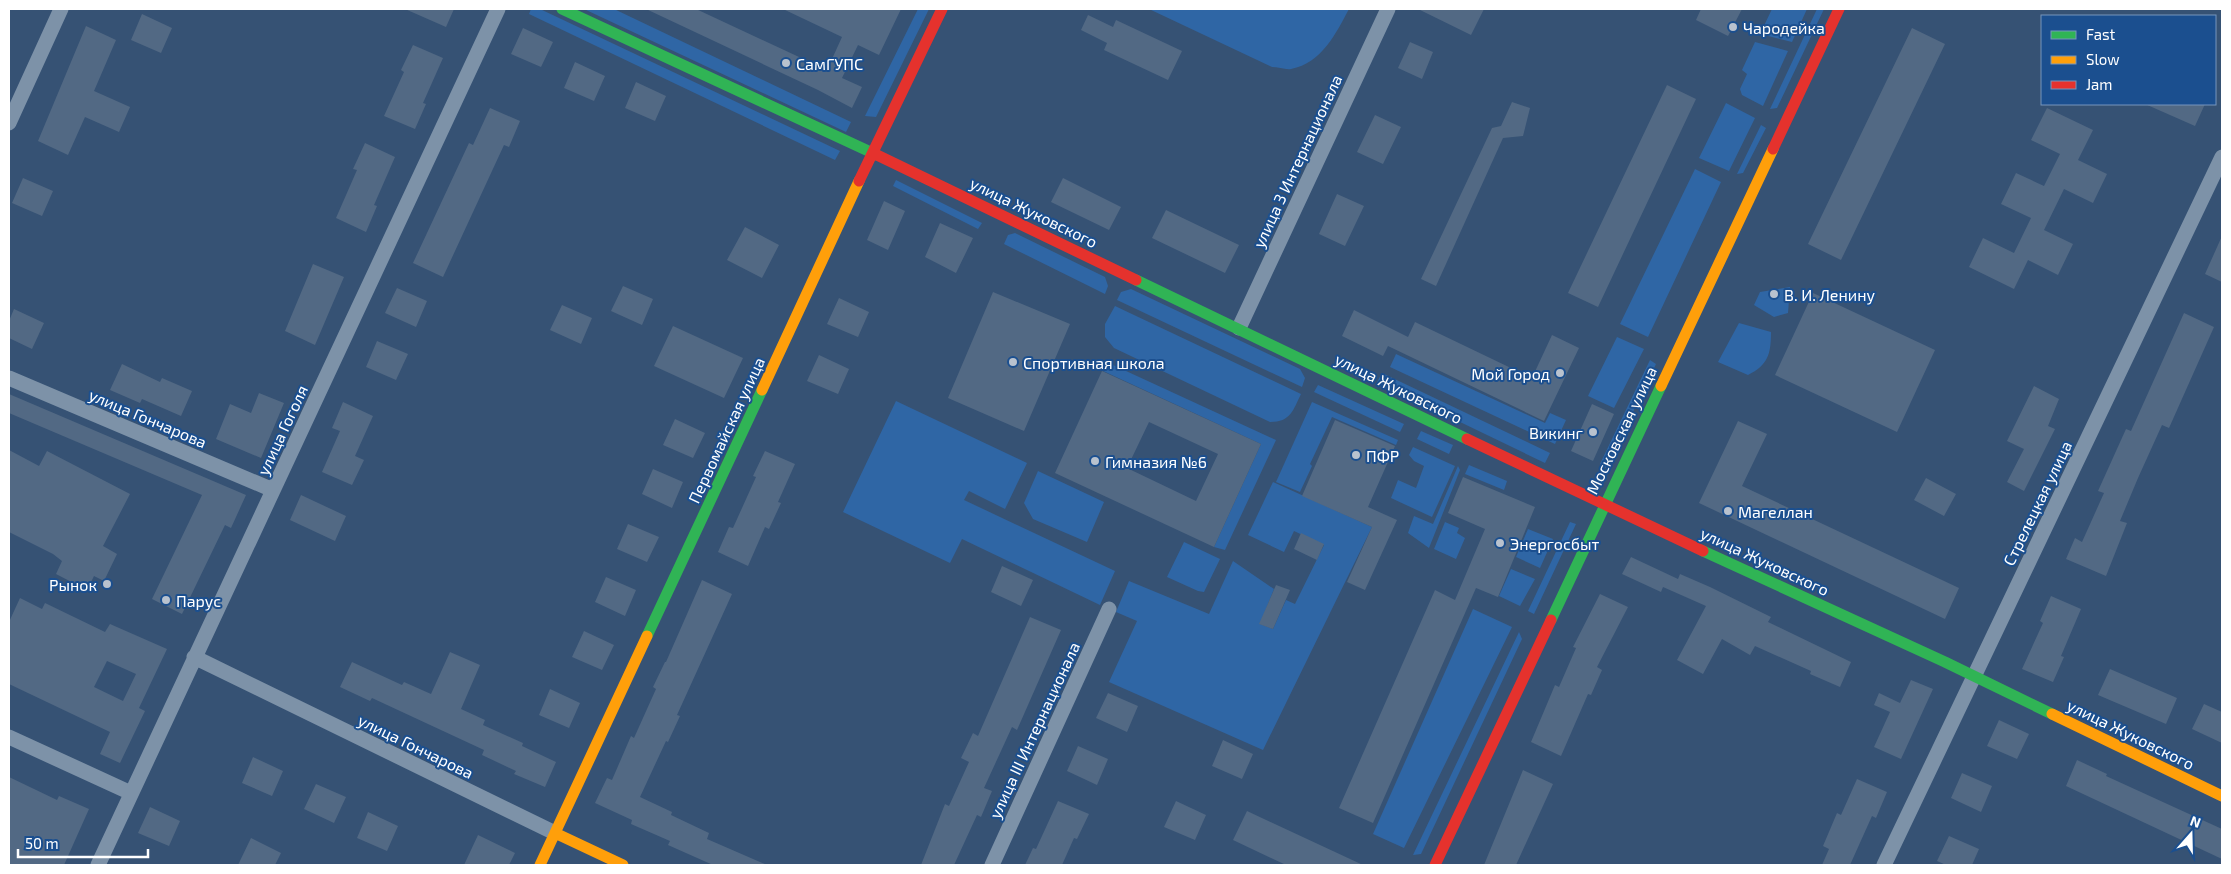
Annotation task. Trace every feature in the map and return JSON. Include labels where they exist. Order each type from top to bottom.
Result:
[{"type":"street","points":[[9,123],[61,9]]},
{"type":"street","name":"улица Гоголя","points":[[98,865],[498,9]]},
{"type":"street","name":"улица Жуковского","points":[[562,9],[873,153],[1604,505],[1973,675],[2222,796]]},
{"type":"street","name":"Первомайская улица","points":[[540,865],[942,9]]},
{"type":"street","name":"улица 3 Интернационала","points":[[1238,328],[1388,9]]},
{"type":"street","name":"Московская улица","points":[[1435,865],[1839,9]]},
{"type":"street","name":"Стрелецкая улица","points":[[1884,865],[1973,675],[2222,158]]},
{"type":"street","name":"улица Гончарова","points":[[9,378],[273,490]]},
{"type":"street","name":"улица III Интернационала","points":[[992,865],[1109,609]]},
{"type":"street","name":"улица Гончарова","points":[[194,657],[623,865]]},
{"type":"street","points":[[9,737],[132,792]]},
{"type":"shaded area","points":[[531,9],[540,9],[840,151],[835,160],[529,14]]},
{"type":"shaded area","points":[[584,9],[614,9],[851,122],[846,132]]},
{"type":"shaded area","points":[[918,9],[929,9],[876,117],[865,116]]},
{"type":"shaded area","points":[[1149,9],[1349,9],[1333,37],[1320,54],[1302,66],[1289,69],[1272,67]]},
{"type":"shaded area","points":[[1772,9],[1807,9],[1792,42],[1760,34]]},
{"type":"shaded area","points":[[1817,9],[1824,9],[1777,108],[1770,109]]},
{"type":"shaded area","points":[[1755,42],[1788,51],[1763,106],[1742,95],[1740,89],[1747,74],[1742,70]]},
{"type":"shaded area","points":[[1726,103],[1755,118],[1729,171],[1699,158]]},
{"type":"shaded area","points":[[1761,125],[1766,128],[1743,173],[1737,174]]},
{"type":"shaded area","points":[[1695,169],[1721,182],[1648,337],[1620,324]]},
{"type":"shaded area","points":[[896,180],[982,223],[978,229],[893,186]]},
{"type":"shaded area","points":[[1015,233],[1105,277],[1108,286],[1105,294],[1004,244],[1008,235]]},
{"type":"shaded area","points":[[1790,287],[1788,313],[1774,317],[1754,305],[1760,292]]},
{"type":"shaded area","points":[[1131,289],[1300,369],[1305,378],[1302,387],[1117,300],[1121,292]]},
{"type":"shaded area","points":[[1115,306],[1301,394],[1293,410],[1283,420],[1270,422],[1114,348],[1105,337],[1105,324]]},
{"type":"shaded area","points":[[1739,323],[1771,332],[1767,358],[1760,367],[1748,375],[1718,362]]},
{"type":"shaded area","points":[[1617,337],[1644,349],[1614,408],[1588,396]]},
{"type":"shaded area","points":[[1396,354],[1545,423],[1550,413],[1566,420],[1555,444],[1390,367]]},
{"type":"shaded area","points":[[1100,359],[1276,440],[1225,550],[1214,547],[1261,444],[1088,364]]},
{"type":"shaded area","points":[[1650,360],[1656,364],[1606,468],[1600,464]]},
{"type":"shaded area","points":[[1382,373],[1550,453],[1545,463],[1377,382]]},
{"type":"shaded area","points":[[1318,385],[1404,424],[1400,432],[1314,392]]},
{"type":"shaded area","points":[[896,401],[1027,463],[1005,509],[969,491],[964,500],[1115,571],[1100,605],[962,539],[950,563],[843,512]]},
{"type":"shaded area","points":[[1312,402],[1398,440],[1396,445],[1332,417],[1310,464],[1312,466],[1300,492],[1276,482]]},
{"type":"shaded area","points":[[1421,431],[1453,445],[1449,454],[1417,439]]},
{"type":"shaded area","points":[[1413,447],[1455,466],[1432,517],[1391,498],[1398,480],[1416,488],[1424,466],[1414,461],[1409,455]]},
{"type":"shaded area","points":[[1469,465],[1507,481],[1504,490],[1465,474]]},
{"type":"shaded area","points":[[1458,466],[1460,470],[1429,548],[1408,533],[1414,516],[1433,524]]},
{"type":"shaded area","points":[[1038,471],[1104,502],[1087,542],[1033,519],[1024,503]]},
{"type":"shaded area","points":[[1273,482],[1372,527],[1263,750],[1109,682],[1137,621],[1116,612],[1129,581],[1209,614],[1233,561],[1274,589],[1260,624],[1273,629],[1286,600],[1295,604],[1324,545],[1294,531],[1284,552],[1248,535]]},
{"type":"shaded area","points":[[1445,522],[1459,528],[1457,533],[1465,538],[1456,559],[1434,549]]},
{"type":"shaded area","points":[[1570,522],[1576,524],[1534,614],[1528,611]]},
{"type":"shaded area","points":[[1528,529],[1553,539],[1540,568],[1516,557]]},
{"type":"shaded area","points":[[1184,542],[1220,559],[1204,592],[1167,577]]},
{"type":"shaded area","points":[[1511,569],[1535,579],[1520,606],[1499,596]]},
{"type":"shaded area","points":[[1473,609],[1512,627],[1404,848],[1373,834]]},
{"type":"shaded area","points":[[1519,632],[1522,639],[1421,854],[1413,855]]},
{"type":"building","points":[[405,9],[454,9],[446,27]]},
{"type":"building","name":"СамГУПС","points":[[646,9],[696,9],[827,70],[842,37],[783,9],[901,9],[879,55],[858,45],[842,78],[862,87],[852,108]]},
{"type":"building","points":[[1418,9],[1484,9],[1471,35]]},
{"type":"building","points":[[1701,9],[1742,9],[1728,36],[1696,20]]},
{"type":"building","points":[[142,14],[172,28],[161,53],[131,40]]},
{"type":"building","points":[[1088,15],[1113,27],[1116,20],[1182,51],[1168,80],[1104,50],[1107,43],[1081,30]]},
{"type":"building","points":[[86,26],[116,40],[94,91],[130,107],[119,132],[85,117],[68,155],[38,141]]},
{"type":"building","points":[[523,28],[553,42],[541,67],[511,54]]},
{"type":"building","points":[[1912,28],[1945,44],[1841,260],[1808,244]]},
{"type":"building","points":[[1410,42],[1433,52],[1422,79],[1398,68]]},
{"type":"building","points":[[413,45],[443,58],[423,103],[426,104],[415,129],[384,116],[404,72],[401,70]]},
{"type":"building","points":[[575,62],[605,76],[594,101],[564,88]]},
{"type":"building","points":[[636,82],[666,96],[655,121],[625,108]]},
{"type":"building","points":[[1667,85],[1696,99],[1598,307],[1568,293]]},
{"type":"building","points":[[1512,102],[1530,108],[1523,136],[1503,138],[1436,286],[1421,279],[1492,128],[1501,126]]},
{"type":"building","points":[[2147,105],[2205,105],[2195,126]]},
{"type":"building","points":[[490,108],[520,121],[509,147],[504,145],[443,277],[413,263],[469,143],[473,145]]},
{"type":"building","points":[[2047,108],[2093,130],[2078,160],[2107,174],[2093,203],[2064,189],[2044,230],[2073,244],[2058,275],[2028,260],[2014,289],[1969,267],[1983,238],[2014,253],[2031,218],[2001,204],[2016,173],[2044,186],[2060,154],[2031,140]]},
{"type":"building","points":[[1375,115],[1401,127],[1383,164],[1357,152]]},
{"type":"building","points":[[365,143],[395,157],[374,205],[377,206],[366,232],[336,218],[357,170],[353,169]]},
{"type":"building","points":[[23,178],[53,191],[42,216],[12,203]]},
{"type":"building","points":[[1063,178],[1121,207],[1109,230],[1051,202]]},
{"type":"building","points":[[1337,194],[1364,206],[1345,246],[1319,234]]},
{"type":"building","points":[[884,201],[905,211],[888,250],[867,240]]},
{"type":"building","points":[[1166,210],[1239,245],[1225,273],[1152,238]]},
{"type":"building","points":[[940,223],[973,238],[956,273],[925,257]]},
{"type":"building","points":[[745,227],[779,245],[762,278],[727,260]]},
{"type":"building","points":[[2222,236],[2222,282],[2205,274]]},
{"type":"building","points":[[313,264],[344,277],[315,345],[285,331]]},
{"type":"building","points":[[623,286],[653,299],[642,325],[611,311]]},
{"type":"building","points":[[397,288],[427,301],[416,327],[385,313]]},
{"type":"building","name":"Спортивная школа","points":[[993,292],[1070,324],[1024,431],[948,398]]},
{"type":"building","points":[[1813,293],[1935,350],[1897,432],[1775,375]]},
{"type":"building","points":[[839,298],[869,312],[858,337],[827,324]]},
{"type":"building","points":[[562,305],[592,318],[581,344],[550,330]]},
{"type":"building","points":[[14,309],[44,323],[32,349],[9,338],[9,321]]},
{"type":"building","points":[[1354,310],[1408,337],[1415,322],[1532,378],[1552,335],[1579,348],[1544,421],[1388,346],[1383,356],[1342,336]]},
{"type":"building","points":[[2184,313],[2214,327],[2169,428],[2162,425],[2138,478],[2120,521],[2127,523],[2106,576],[2066,559],[2075,538],[2082,542],[2104,493],[2098,491],[2126,429],[2131,431]]},
{"type":"building","points":[[673,326],[743,358],[724,398],[654,366]]},
{"type":"building","points":[[377,341],[408,354],[396,380],[366,367]]},
{"type":"building","points":[[819,355],[849,369],[838,394],[807,381]]},
{"type":"building","points":[[122,364],[160,382],[162,378],[192,391],[181,416],[142,399],[140,403],[110,390]]},
{"type":"building","name":"Гимназия №6","points":[[1102,371],[1261,444],[1214,547],[1055,473]],"holes":[[[1149,422],[1218,454],[1196,501],[1127,468]]]},
{"type":"building","points":[[2034,386],[2059,399],[2048,426],[2055,429],[2024,491],[2007,482],[2024,449],[2007,441]]},
{"type":"building","points":[[259,393],[284,403],[261,458],[216,439],[230,404],[251,413]]},
{"type":"building","points":[[9,394],[246,495],[231,528],[225,525],[182,614],[152,599],[202,495],[9,413]]},
{"type":"building","points":[[343,402],[373,416],[355,456],[364,460],[352,485],[322,472],[340,431],[332,428]]},
{"type":"building","name":"Викинг","points":[[1592,404],[1614,414],[1593,461],[1571,451]]},
{"type":"building","points":[[675,419],[705,433],[693,458],[663,445]]},
{"type":"building","points":[[1335,420],[1395,446],[1368,507],[1397,520],[1365,590],[1347,582],[1372,527],[1302,496]]},
{"type":"building","points":[[1738,421],[1767,434],[1742,486],[1959,588],[1945,619],[1699,503]]},
{"type":"building","points":[[9,450],[39,466],[47,451],[130,494],[103,546],[117,554],[104,581],[94,576],[87,590],[56,574],[62,561],[53,554],[9,532]]},
{"type":"building","points":[[765,451],[795,464],[778,502],[781,503],[769,529],[765,527],[748,566],[718,552],[729,527],[733,528],[756,477],[753,476]]},
{"type":"building","points":[[653,469],[683,482],[672,508],[642,494]]},
{"type":"building","points":[[1463,477],[1535,507],[1498,597],[1476,588],[1373,823],[1339,808],[1435,590],[1455,600],[1485,529],[1448,513]]},
{"type":"building","points":[[1926,478],[1956,494],[1944,516],[1914,500]]},
{"type":"building","points":[[301,495],[346,516],[335,541],[290,520]]},
{"type":"building","points":[[628,524],[659,537],[647,562],[617,549]]},
{"type":"building","points":[[1301,533],[1324,544],[1317,560],[1294,549]]},
{"type":"building","points":[[1631,557],[1678,579],[1680,574],[1710,587],[1771,617],[1768,622],[1851,662],[1840,687],[1810,674],[1811,671],[1755,646],[1750,655],[1722,639],[1703,674],[1677,660],[1706,606],[1663,587],[1661,592],[1622,574]]},
{"type":"building","points":[[1002,566],[1033,580],[1021,606],[991,592]]},
{"type":"building","points":[[606,577],[636,590],[625,616],[595,602]]},
{"type":"building","points":[[702,580],[732,594],[677,715],[680,716],[640,797],[672,812],[671,815],[709,833],[707,839],[767,865],[713,865],[668,845],[670,841],[631,824],[632,820],[595,803],[607,778],[612,780],[631,736],[634,738],[656,689],[653,687]]},
{"type":"building","points":[[1276,585],[1290,590],[1273,629],[1259,624]]},
{"type":"building","points":[[1600,594],[1628,607],[1597,667],[1602,670],[1591,695],[1588,694],[1561,756],[1531,742],[1555,685],[1559,687],[1576,648],[1573,647]]},
{"type":"building","points":[[2051,596],[2081,609],[2061,656],[2064,657],[2053,682],[2022,669],[2043,623],[2040,621]]},
{"type":"building","points":[[20,598],[42,609],[45,603],[105,632],[110,624],[167,649],[139,708],[145,711],[120,763],[100,754],[110,732],[9,684],[9,622]],"holes":[[[107,661],[136,674],[123,701],[94,687]]]},
{"type":"building","points":[[1030,617],[1061,630],[1017,730],[1012,727],[984,788],[992,791],[981,817],[977,815],[954,865],[921,865],[945,804],[949,806],[969,762],[961,758],[973,733],[978,736]]},
{"type":"building","points":[[584,631],[614,645],[602,670],[572,657]]},
{"type":"building","points":[[450,652],[480,665],[461,709],[485,720],[483,725],[523,743],[522,746],[556,762],[545,787],[514,774],[516,771],[482,755],[484,750],[372,698],[370,701],[340,687],[352,662],[402,685],[404,682],[431,694]]},
{"type":"building","points":[[2110,669],[2177,698],[2166,724],[2098,695]]},
{"type":"building","points":[[1911,680],[1933,689],[1901,759],[1874,747],[1890,712],[1874,705],[1879,693],[1900,703]]},
{"type":"building","points":[[550,689],[580,703],[569,728],[539,715]]},
{"type":"building","points":[[1108,693],[1138,706],[1127,732],[1096,718]]},
{"type":"building","points":[[2204,704],[2222,712],[2222,743],[2192,729]]},
{"type":"building","points":[[1999,720],[2029,734],[2017,759],[1987,746]]},
{"type":"building","points":[[1223,740],[1253,754],[1242,779],[1212,766]]},
{"type":"building","points":[[1078,746],[1108,759],[1097,785],[1067,771]]},
{"type":"building","points":[[253,757],[283,771],[272,796],[242,783]]},
{"type":"building","points":[[2077,760],[2107,774],[2106,776],[2222,829],[2222,859],[2066,786]]},
{"type":"building","points":[[1523,770],[1553,784],[1516,865],[1484,865]]},
{"type":"building","points":[[1962,773],[1992,786],[1981,812],[1951,798]]},
{"type":"building","points":[[9,777],[57,800],[59,796],[89,809],[64,865],[9,865]]},
{"type":"building","points":[[1857,779],[1887,792],[1876,818],[1872,816],[1850,865],[1822,865],[1829,849],[1823,846],[1837,813],[1841,815]]},
{"type":"building","points":[[316,784],[346,797],[334,823],[304,809]]},
{"type":"building","points":[[1058,801],[1089,814],[1077,839],[1074,838],[1062,865],[1025,865],[1033,848],[1036,849]]},
{"type":"building","points":[[1176,801],[1206,815],[1195,840],[1164,827]]},
{"type":"building","points":[[150,807],[180,821],[169,846],[138,833]]},
{"type":"building","points":[[1247,811],[1363,865],[1286,865],[1233,840]]},
{"type":"building","points":[[368,812],[398,826],[387,851],[357,838]]},
{"type":"building","points":[[478,835],[515,853],[509,865],[464,865]]},
{"type":"building","points":[[1949,836],[1979,849],[1972,865],[1946,865],[1937,861]]},
{"type":"building","points":[[251,838],[281,853],[275,865],[238,865]]},
{"type":"traffic: fast","points":[[562,9],[877,155]]},
{"type":"traffic: fast","points":[[1136,280],[1467,439]]},
{"type":"traffic: fast","points":[[1551,620],[1661,386]]},
{"type":"traffic: fast","points":[[647,636],[762,390]]},
{"type":"traffic: fast","points":[[1703,551],[1945,662],[2052,714]]},
{"type":"traffic: slow","points":[[1661,386],[1773,149]]},
{"type":"traffic: slow","points":[[762,390],[859,181]]},
{"type":"traffic: slow","points":[[540,865],[647,636]]},
{"type":"traffic: slow","points":[[2052,714],[2222,796]]},
{"type":"traffic: slow","points":[[555,833],[623,865]]},
{"type":"traffic: jam","points":[[859,181],[942,9]]},
{"type":"traffic: jam","points":[[1773,149],[1839,9]]},
{"type":"traffic: jam","points":[[877,155],[1136,280]]},
{"type":"traffic: jam","points":[[1467,439],[1703,551]]},
{"type":"traffic: jam","points":[[1435,865],[1551,620]]},
{"type":"place","name":"Чародейка","points":[[1733,27]]},
{"type":"place","name":"СамГУПС","points":[[786,63]]},
{"type":"place","name":"В. И. Ленину","points":[[1774,294]]},
{"type":"place","name":"Спортивная школа","points":[[1013,362]]},
{"type":"place","name":"Мой Город","points":[[1560,373]]},
{"type":"place","name":"Викинг","points":[[1593,432]]},
{"type":"place","name":"ПФР","points":[[1356,455]]},
{"type":"place","name":"Гимназия №6","points":[[1095,461]]},
{"type":"place","name":"Магеллан","points":[[1728,511]]},
{"type":"place","name":"Энергосбыт","points":[[1500,543]]},
{"type":"place","name":"Рынок","points":[[107,584]]},
{"type":"place","name":"Парус","points":[[166,600]]}]
